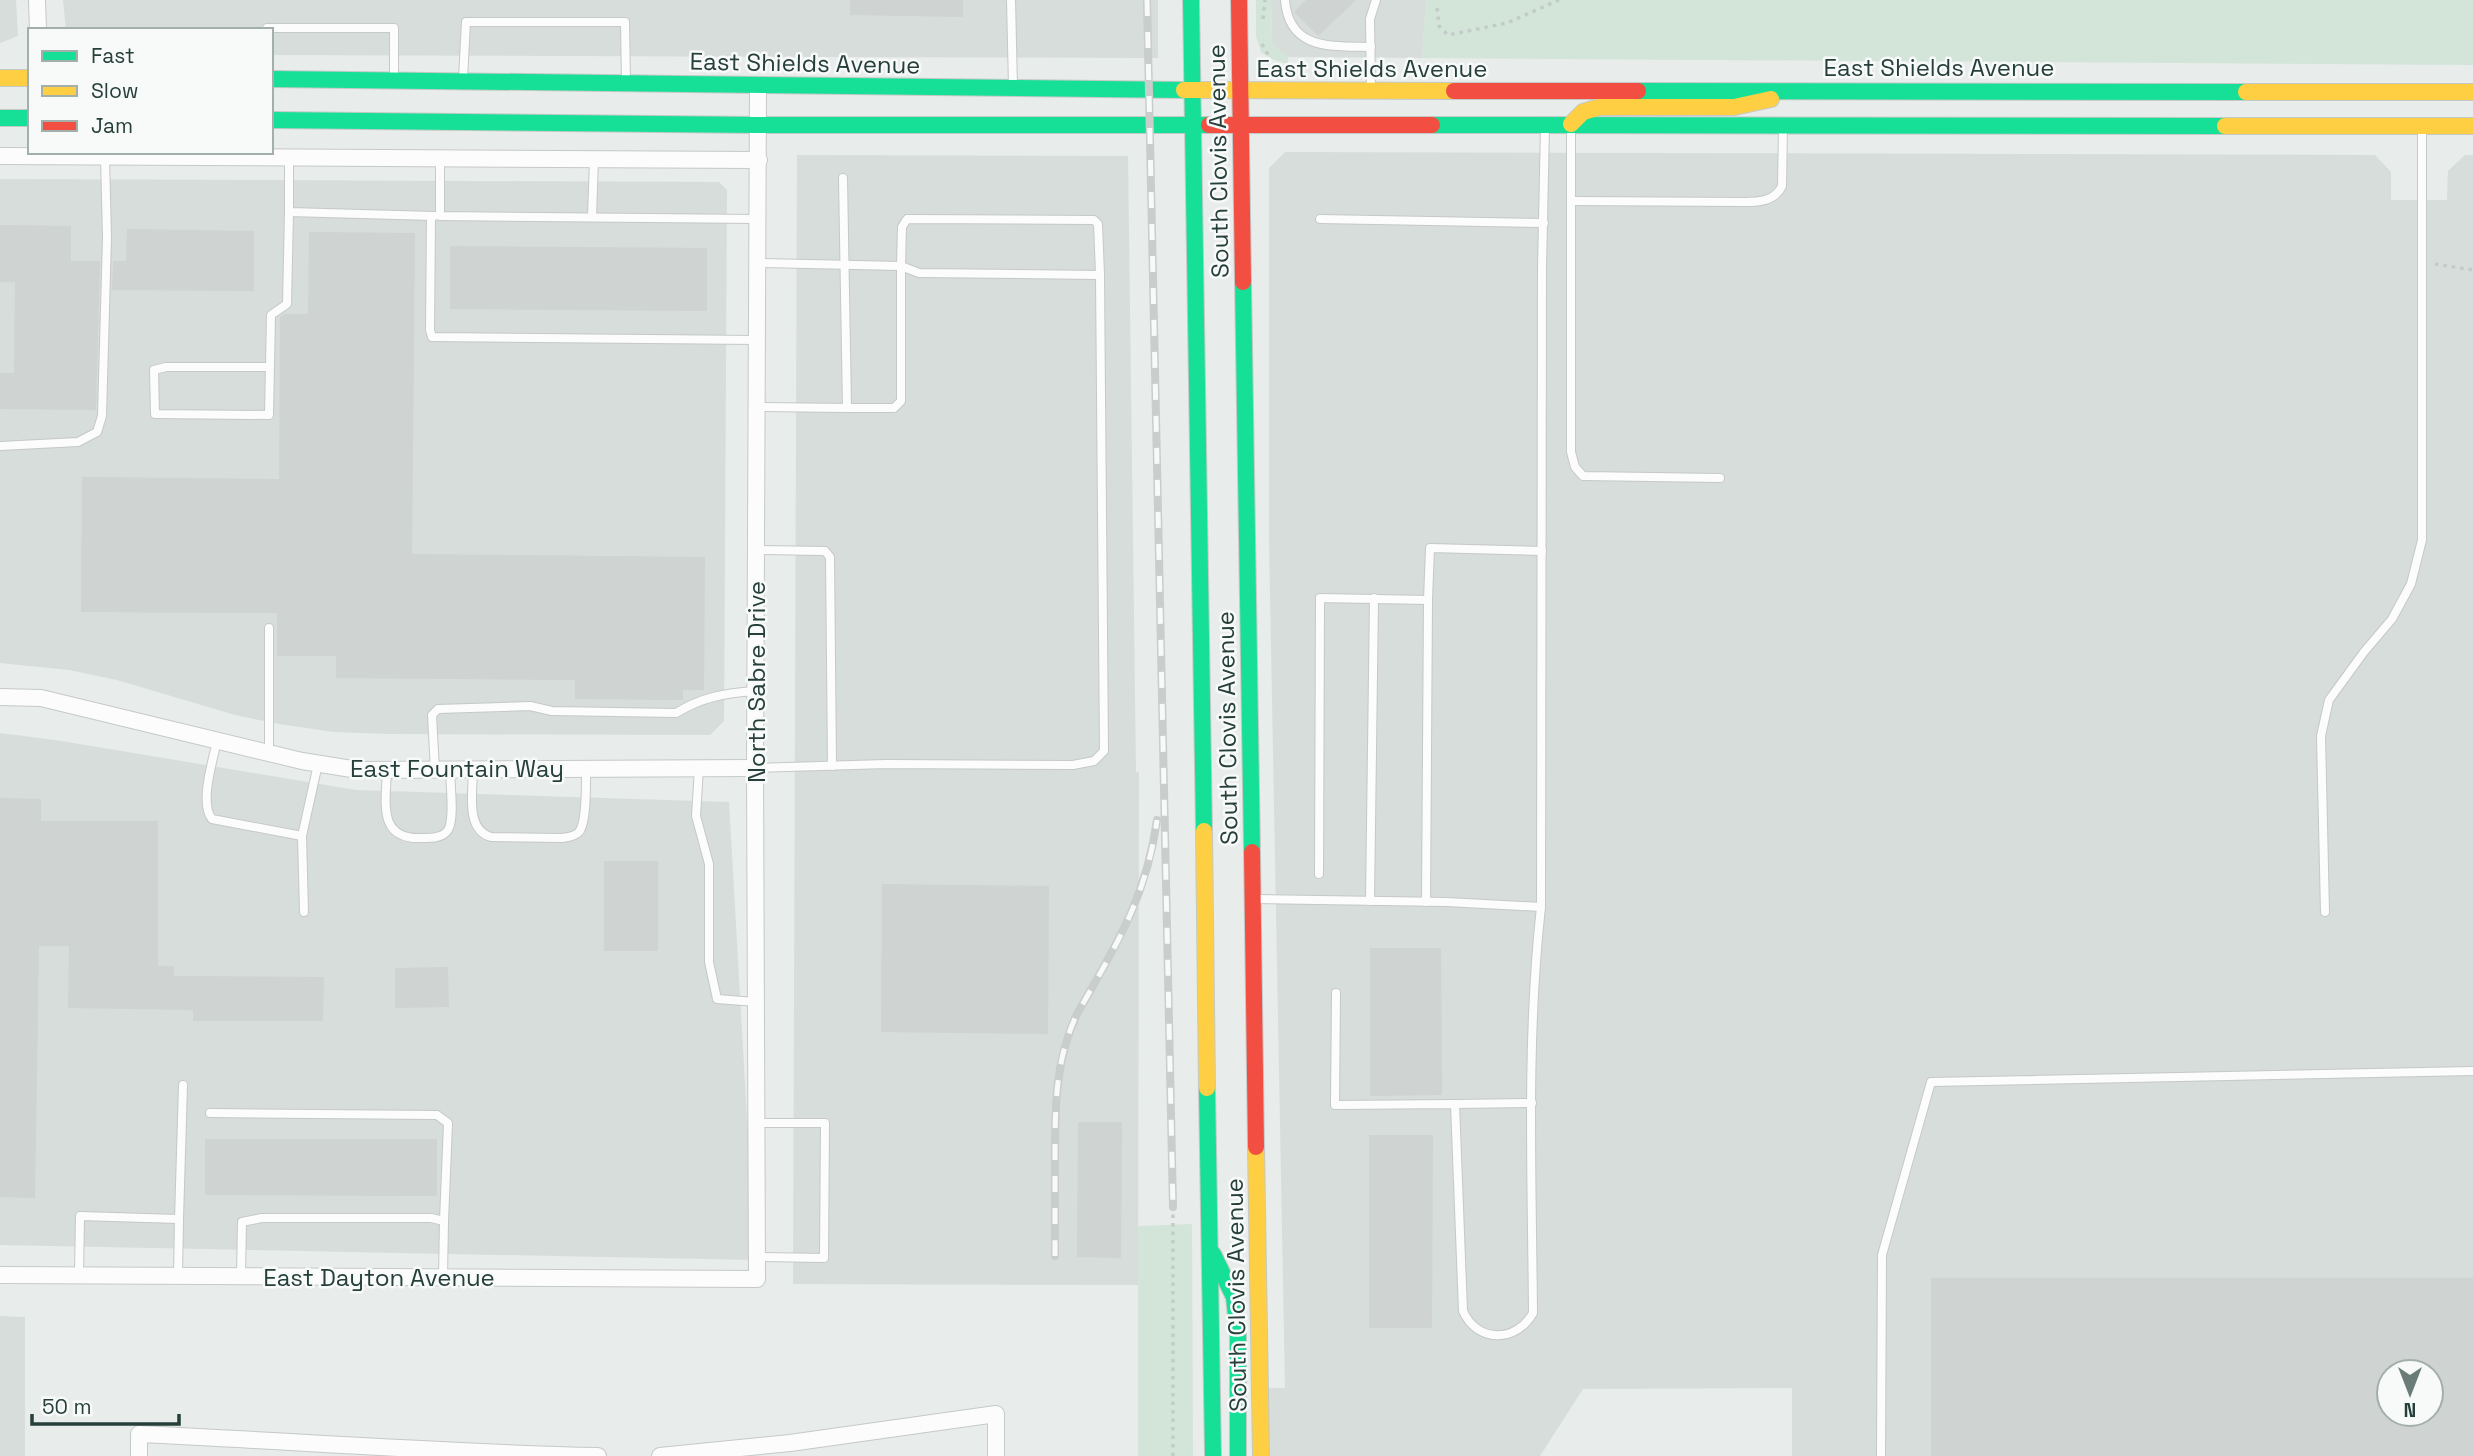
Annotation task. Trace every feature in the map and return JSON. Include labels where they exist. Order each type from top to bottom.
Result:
[{"type":"main road","name":"South Clovis Avenue","points":[[1191,0],[1213,1456]]},
{"type":"main road","name":"South Clovis Avenue","points":[[1239,0],[1261,1456]]},
{"type":"main road","points":[[0,78],[28,78]]},
{"type":"main road","name":"East Shields Avenue","points":[[273,79],[1240,91],[1818,90],[2421,108],[2473,126]]},
{"type":"main road","points":[[1571,124],[1576,116],[1587,109],[1600,107],[1734,107],[1818,90]]},
{"type":"main road","name":"East Shields Avenue","points":[[273,120],[759,125],[1783,125],[2421,108],[2473,92]]},
{"type":"main road","points":[[0,118],[28,118]]},
{"type":"main road","points":[[1210,1247],[1234,1297],[1238,1335],[1238,1456]]},
{"type":"street","points":[[37,0],[38,28]]},
{"type":"street","name":"North Sabre Drive","points":[[757,1279],[755,691],[758,85]]},
{"type":"street","points":[[0,156],[759,160]]},
{"type":"street","name":"East Fountain Way","points":[[0,697],[41,698],[269,753],[358,770],[755,768]]},
{"type":"street","name":"East Dayton Avenue","points":[[0,1275],[757,1279]]},
{"type":"street","points":[[660,1456],[790,1443],[996,1414],[996,1456]]},
{"type":"street","points":[[139,1456],[139,1434],[516,1455],[598,1456]]},
{"type":"lane","points":[[1011,0],[1013,88]]},
{"type":"lane","points":[[1285,0],[1289,21],[1315,45],[1371,47]]},
{"type":"lane","points":[[1371,91],[1370,19],[1376,0]]},
{"type":"lane","points":[[463,80],[466,22],[625,22],[626,83]]},
{"type":"lane","points":[[273,28],[394,28],[394,80]]},
{"type":"lane","points":[[2325,912],[2320,736],[2329,700],[2392,619],[2411,584],[2422,540],[2421,108]]},
{"type":"lane","points":[[1455,1104],[1463,1311],[1468,1322],[1483,1332],[1507,1335],[1517,1332],[1527,1324],[1533,1313],[1532,1103],[1536,953],[1541,907],[1545,124]]},
{"type":"lane","points":[[1571,124],[1571,452],[1575,467],[1583,477],[1720,478]]},
{"type":"lane","points":[[1571,201],[1744,202],[1770,199],[1779,193],[1782,186],[1783,125]]},
{"type":"lane","points":[[0,446],[78,442],[97,432],[102,416],[107,238],[106,156]]},
{"type":"lane","points":[[270,367],[166,367],[153,370],[155,414],[269,415],[270,367],[271,315],[287,304],[289,158]]},
{"type":"lane","points":[[440,158],[435,216],[430,330],[432,337],[758,340]]},
{"type":"lane","points":[[592,218],[594,159]]},
{"type":"lane","points":[[843,178],[847,408]]},
{"type":"lane","points":[[289,212],[759,219]]},
{"type":"lane","points":[[755,768],[1073,765],[1094,761],[1104,751],[1098,224],[1094,220],[907,219],[902,227],[901,401],[894,408],[757,407]]},
{"type":"lane","points":[[1320,219],[1544,223]]},
{"type":"lane","points":[[758,263],[901,265],[919,273],[1100,275]]},
{"type":"lane","points":[[1426,902],[1430,548],[1542,551]]},
{"type":"lane","points":[[756,550],[825,551],[830,557],[832,766]]},
{"type":"lane","points":[[1319,874],[1320,598],[1428,600]]},
{"type":"lane","points":[[1370,901],[1374,598]]},
{"type":"lane","points":[[269,628],[269,753]]},
{"type":"lane","points":[[387,770],[388,822],[395,833],[417,838],[440,836],[448,830],[450,821],[432,715],[438,709],[530,706],[552,711],[676,713],[691,704],[719,694],[755,691]]},
{"type":"lane","points":[[217,741],[206,809],[212,819],[302,836]]},
{"type":"lane","points":[[304,912],[302,836],[318,764]]},
{"type":"lane","points":[[699,768],[696,816],[709,864],[709,962],[717,999],[756,1002]]},
{"type":"lane","points":[[473,769],[473,811],[477,828],[482,834],[491,837],[562,838],[574,836],[580,831],[583,822],[586,769]]},
{"type":"lane","points":[[1252,899],[1541,907]]},
{"type":"lane","points":[[1336,992],[1335,1105],[1532,1103]]},
{"type":"lane","points":[[1881,1456],[1882,1255],[1931,1082],[2473,1071]]},
{"type":"lane","points":[[178,1276],[183,1085]]},
{"type":"lane","points":[[210,1113],[438,1115],[448,1123],[443,1277]]},
{"type":"lane","points":[[756,1123],[825,1123],[824,1258],[757,1257]]},
{"type":"lane","points":[[79,1275],[80,1216],[179,1219]]},
{"type":"lane","points":[[241,1276],[242,1222],[261,1218],[431,1218],[444,1221]]},
{"type":"path","points":[[1437,8],[1439,26],[1448,35],[1507,23],[1559,0]]},
{"type":"path","points":[[2423,262],[2473,270]]},
{"type":"path","points":[[1173,1213],[1173,1456]]},
{"type":"shaded area","points":[[0,0],[16,0],[18,36],[0,43]]},
{"type":"shaded area","points":[[63,0],[1158,0],[1158,58],[273,55],[273,28],[66,28]]},
{"type":"shaded area","points":[[1271,0],[1426,0],[1422,58],[1288,57],[1272,44]]},
{"type":"shaded area","points":[[1285,152],[2375,155],[2391,172],[2391,200],[2447,200],[2448,171],[2465,155],[2473,155],[2473,1456],[1792,1456],[1792,1388],[1583,1389],[1540,1456],[1269,1456],[1269,1388],[1285,1388],[1269,540],[1269,168]]},
{"type":"shaded area","points":[[797,155],[1128,156],[1136,772],[1139,772],[1138,1285],[793,1284]]},
{"type":"shaded area","points":[[0,179],[719,182],[727,190],[724,721],[710,735],[334,732],[235,715],[117,680],[69,670],[0,663]]},
{"type":"shaded area","points":[[0,733],[356,790],[729,802],[755,1260],[0,1245]]},
{"type":"shaded area","points":[[0,1316],[25,1317],[25,1456],[0,1456]]},
{"type":"green space","points":[[1256,0],[1271,0],[1272,44],[1288,57],[1288,64],[1261,52],[1256,36]]},
{"type":"green space","points":[[1426,0],[2473,0],[2473,65],[1422,58]]},
{"type":"green space","points":[[1192,1224],[1193,1456],[1138,1456],[1138,1226]]},
{"type":"building","points":[[850,0],[963,0],[963,17],[850,15]]},
{"type":"building","points":[[1306,0],[1356,0],[1318,36],[1294,12]]},
{"type":"building","points":[[0,225],[71,226],[71,261],[100,261],[96,410],[0,409],[0,373],[14,373],[15,282],[0,282]]},
{"type":"building","points":[[127,229],[254,231],[254,291],[112,290],[113,261],[126,261]]},
{"type":"building","points":[[309,232],[415,233],[412,554],[705,557],[704,690],[683,690],[683,700],[575,699],[575,680],[336,678],[336,656],[277,656],[277,613],[81,612],[82,477],[279,479],[280,317],[284,314],[308,314]]},
{"type":"building","points":[[450,246],[707,248],[707,311],[450,309]]},
{"type":"building","points":[[0,798],[41,799],[41,821],[158,821],[158,966],[174,966],[174,976],[324,977],[323,1021],[193,1021],[193,1010],[68,1008],[69,946],[39,946],[35,1198],[0,1197]]},
{"type":"building","points":[[604,861],[658,861],[658,951],[604,951]]},
{"type":"building","points":[[882,884],[1049,886],[1048,1034],[881,1032]]},
{"type":"building","points":[[1370,948],[1441,948],[1442,1095],[1370,1096]]},
{"type":"building","points":[[448,967],[449,1007],[395,1008],[395,968]]},
{"type":"building","points":[[1078,1122],[1122,1122],[1121,1258],[1077,1257]]},
{"type":"building","points":[[1369,1135],[1433,1135],[1432,1328],[1369,1328]]},
{"type":"building","points":[[205,1139],[437,1139],[437,1196],[205,1195]]},
{"type":"building","points":[[1931,1278],[2473,1278],[2473,1456],[1931,1456]]},
{"type":"railway","points":[[1147,0],[1173,1207]]},
{"type":"railway","points":[[1055,1256],[1056,1103],[1064,1049],[1077,1014],[1116,944],[1137,898],[1152,848],[1157,820]]},
{"type":"traffic: fast","points":[[1191,0],[1204,831]]},
{"type":"traffic: fast","points":[[273,79],[1184,90]]},
{"type":"traffic: fast","points":[[1638,91],[2246,92]]},
{"type":"traffic: fast","points":[[0,118],[28,118]]},
{"type":"traffic: fast","points":[[273,120],[759,125],[1209,125]]},
{"type":"traffic: fast","points":[[1432,125],[2225,126]]},
{"type":"traffic: fast","points":[[1243,282],[1252,852]]},
{"type":"traffic: fast","points":[[1207,1088],[1213,1456]]},
{"type":"traffic: fast","points":[[1213,1254],[1234,1297],[1238,1335],[1238,1456]]},
{"type":"traffic: slow","points":[[0,78],[28,78]]},
{"type":"traffic: slow","points":[[1184,90],[1454,91]]},
{"type":"traffic: slow","points":[[2246,92],[2473,92]]},
{"type":"traffic: slow","points":[[1571,124],[1583,112],[1600,107],[1734,107],[1771,99]]},
{"type":"traffic: slow","points":[[2225,126],[2473,126]]},
{"type":"traffic: slow","points":[[1204,831],[1207,1088]]},
{"type":"traffic: slow","points":[[1256,1147],[1261,1456]]},
{"type":"traffic: jam","points":[[1239,0],[1243,282]]},
{"type":"traffic: jam","points":[[1454,91],[1638,91]]},
{"type":"traffic: jam","points":[[1209,125],[1432,125]]},
{"type":"traffic: jam","points":[[1252,852],[1256,1147]]}]
